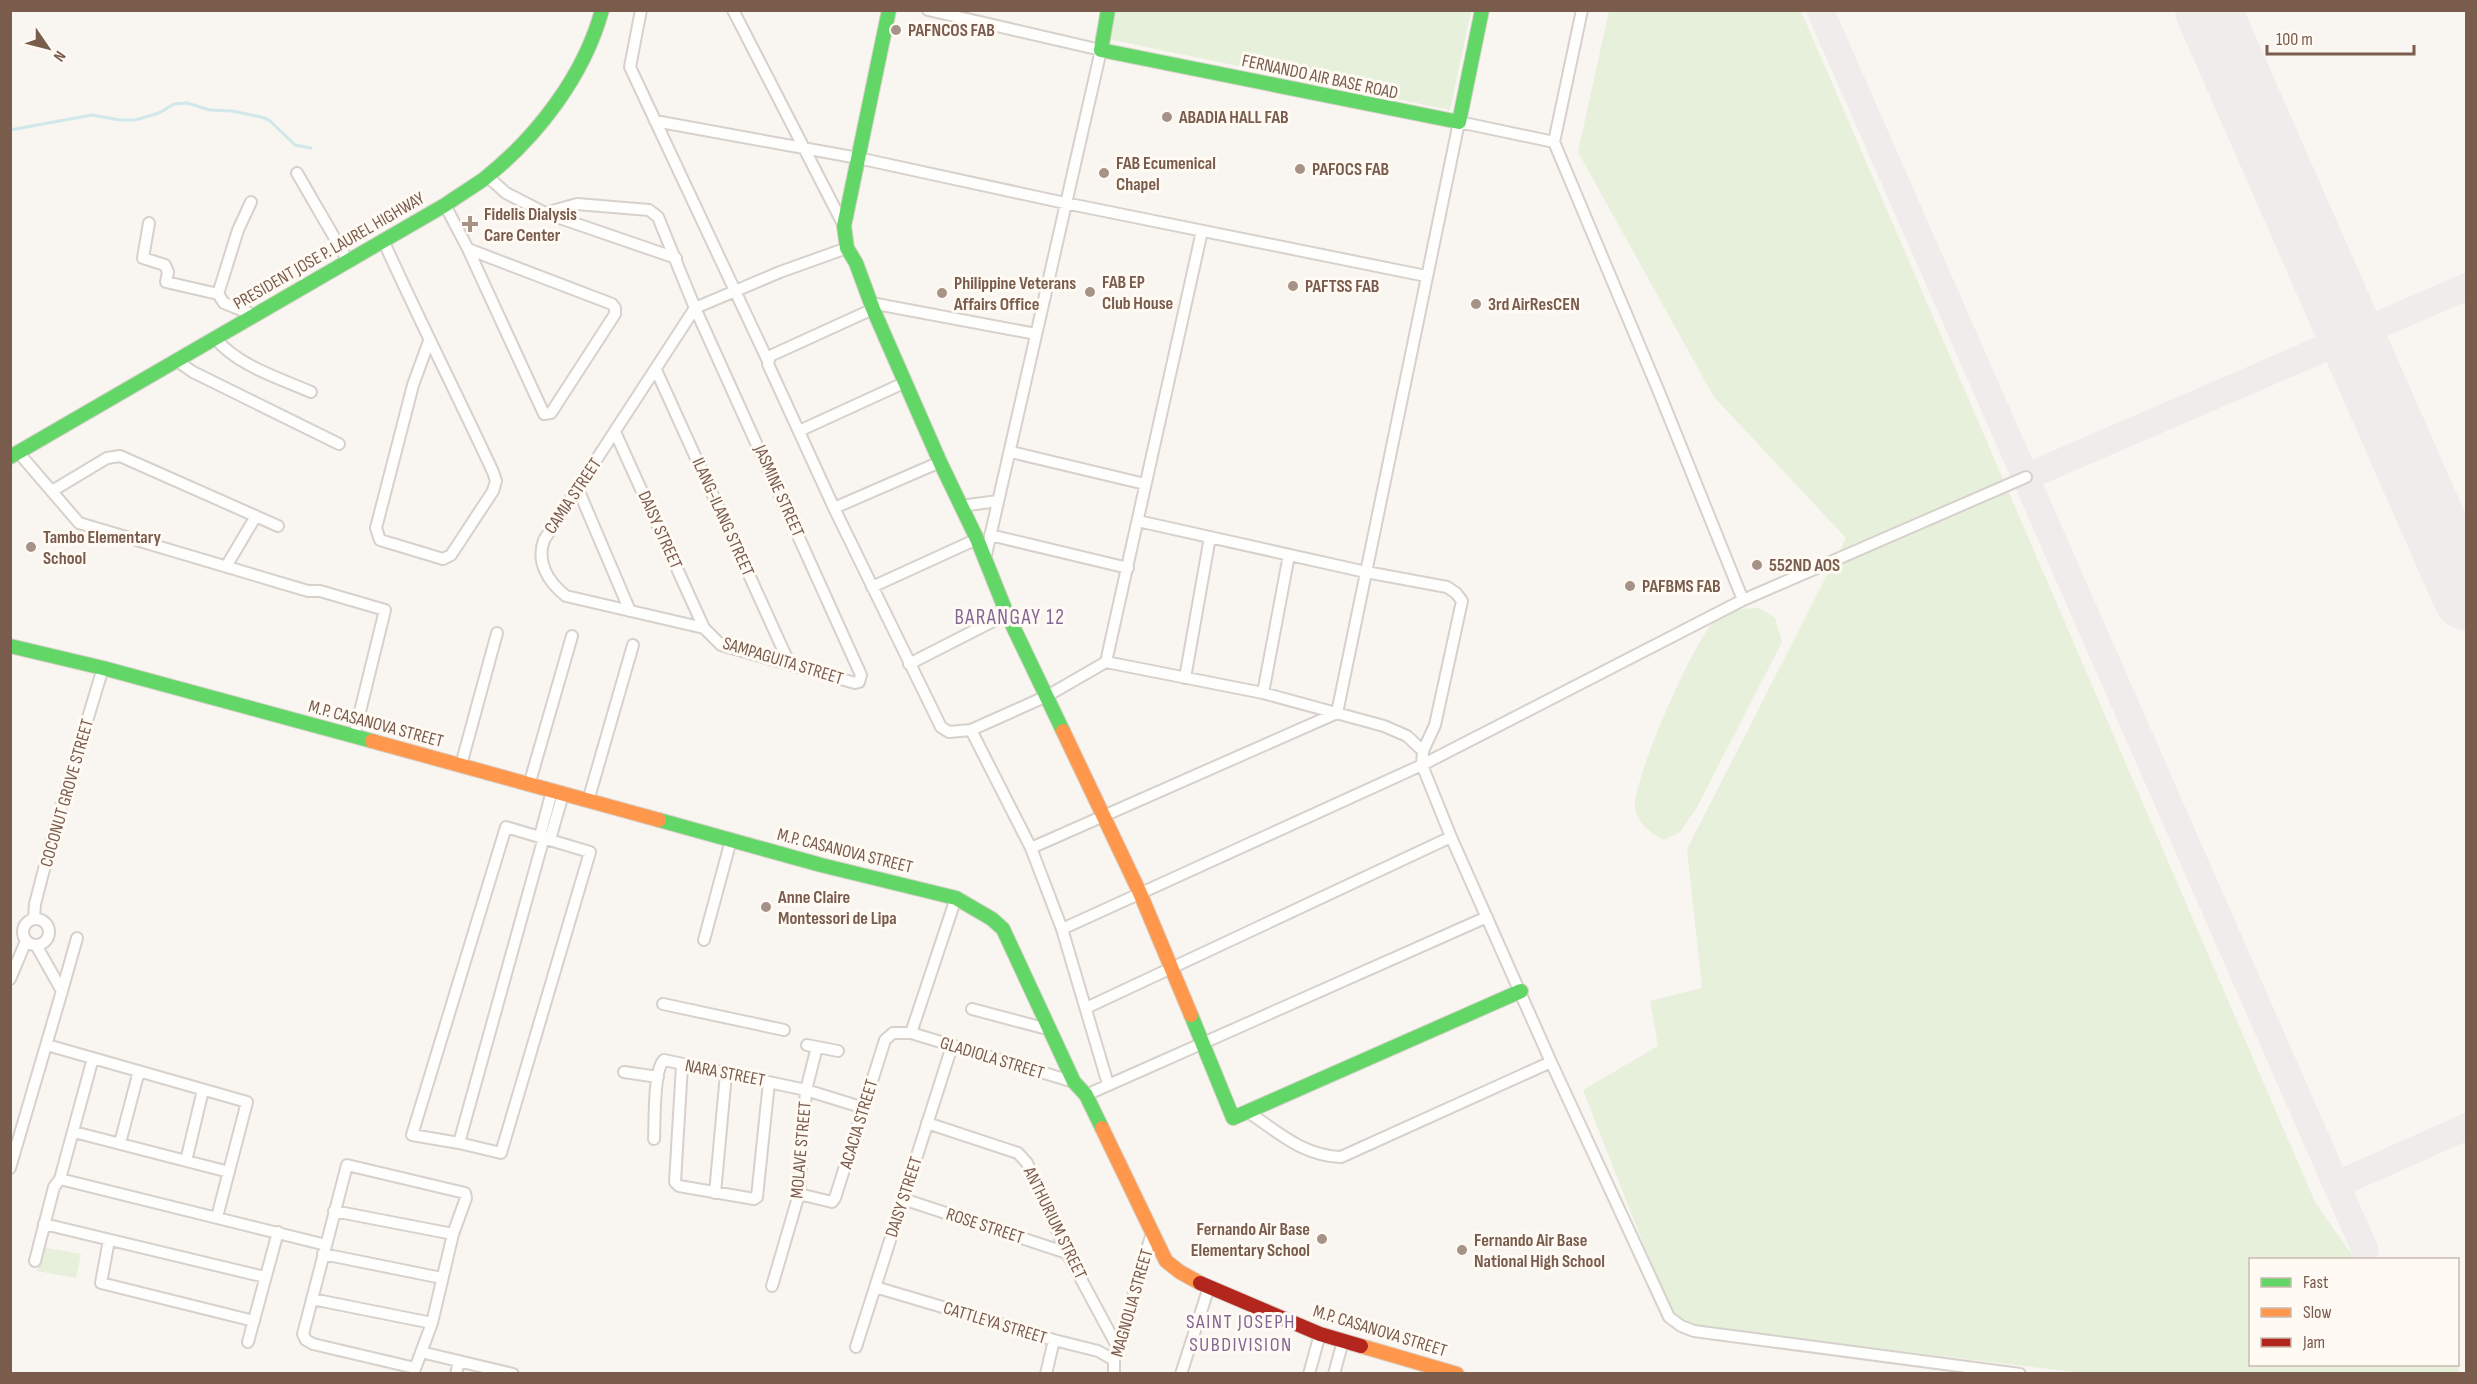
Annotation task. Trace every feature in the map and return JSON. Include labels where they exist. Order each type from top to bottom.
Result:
[{"type":"main road","name":"PRESIDENT JOSE P. LAUREL HIGHWAY","points":[[14,454],[445,205],[487,176],[536,126],[562,94],[583,63],[593,43],[602,10]]},
{"type":"main road","points":[[889,10],[844,226],[847,248],[856,263],[939,462],[961,506],[983,537],[985,559],[1007,614],[1140,893],[1233,1118],[1521,991]]},
{"type":"main road","points":[[1101,50],[1108,10]]},
{"type":"main road","points":[[1459,123],[1482,10]]},
{"type":"main road","name":"FERNANDO AIR BASE ROAD","points":[[1101,50],[1459,123]]},
{"type":"main road","name":"M.P. CASANOVA STREET","points":[[10,646],[103,668],[731,840],[956,898],[993,919],[1003,929],[1074,1082],[1086,1095],[1167,1261],[1180,1272],[1209,1287],[1320,1334],[1420,1369],[1457,1374]]},
{"type":"street","points":[[641,10],[630,67],[834,508],[941,727],[949,732],[971,730],[1047,696],[1106,662],[1263,693],[1337,712],[1384,726],[1407,736],[1423,751]]},
{"type":"street","points":[[733,10],[844,226]]},
{"type":"street","points":[[928,10],[1101,50],[1011,452],[998,501],[983,537]]},
{"type":"street","points":[[1582,10],[1554,142],[1743,600]]},
{"type":"street","points":[[655,121],[858,158],[1065,203],[1425,276]]},
{"type":"street","points":[[1337,712],[1425,276],[1459,123],[1554,142]]},
{"type":"street","points":[[297,173],[348,261]]},
{"type":"street","points":[[487,176],[506,193],[544,213],[676,258]]},
{"type":"street","points":[[218,294],[238,230],[250,202]]},
{"type":"street","name":"JASMINE STREET","points":[[544,213],[577,204],[649,210],[658,217],[695,308],[861,675]]},
{"type":"street","points":[[445,205],[468,249],[544,414],[551,413],[615,314],[615,308],[612,304],[468,249]]},
{"type":"street","points":[[149,223],[143,258],[165,265],[168,272],[166,282],[218,294],[224,303],[255,315]]},
{"type":"street","points":[[1106,662],[1202,231]]},
{"type":"street","points":[[383,240],[496,481],[493,490],[451,555],[443,559],[380,540],[376,528],[413,385],[429,341]]},
{"type":"street","points":[[695,308],[847,248]]},
{"type":"street","points":[[767,359],[872,306],[1036,334]]},
{"type":"street","name":"CAMIA STREET","points":[[695,308],[544,540],[539,552],[542,564],[554,586],[566,596],[704,628]]},
{"type":"street","points":[[215,338],[223,348],[250,365],[311,392]]},
{"type":"street","points":[[177,361],[193,372],[339,444]]},
{"type":"street","name":"ILANG-ILANG STREET","points":[[656,370],[790,665]]},
{"type":"street","points":[[799,431],[906,382]]},
{"type":"street","name":"DAISY STREET","points":[[615,432],[704,628]]},
{"type":"street","points":[[1011,452],[1145,484]]},
{"type":"street","points":[[14,454],[52,491],[79,523],[227,565],[308,591],[320,591],[385,610],[354,736]]},
{"type":"street","points":[[52,491],[107,458],[120,456],[278,526]]},
{"type":"street","points":[[834,508],[939,462]]},
{"type":"street","points":[[1062,929],[1422,765],[1743,600],[2026,477]]},
{"type":"street","points":[[578,489],[630,611]]},
{"type":"street","points":[[961,506],[998,501]]},
{"type":"street","points":[[227,565],[256,516]]},
{"type":"street","points":[[1138,521],[1366,572],[1446,587],[1456,593],[1462,601],[1435,725],[1423,751],[1422,765],[1451,837],[1551,1062],[1669,1317],[1694,1331],[2020,1374]]},
{"type":"street","points":[[872,587],[983,537],[1128,568]]},
{"type":"street","points":[[1185,678],[1210,537]]},
{"type":"street","points":[[1263,693],[1289,555]]},
{"type":"street","points":[[909,664],[1007,614]]},
{"type":"street","name":"SAMPAGUITA STREET","points":[[704,628],[721,645],[855,683],[859,682],[861,675]]},
{"type":"street","points":[[461,765],[497,633]]},
{"type":"street","points":[[529,785],[572,636]]},
{"type":"street","points":[[588,801],[633,645]]},
{"type":"street","name":"COCONUT GROVE STREET","points":[[34,918],[35,904],[53,838],[103,668]]},
{"type":"street","points":[[1031,848],[1337,712]]},
{"type":"street","points":[[971,730],[1031,848],[1062,929],[1108,1084]]},
{"type":"street","points":[[459,1143],[558,793]]},
{"type":"street","points":[[506,827],[544,837],[590,852],[501,1153],[459,1143],[412,1136],[506,827]]},
{"type":"street","points":[[1086,1008],[1451,837]]},
{"type":"street","points":[[704,940],[731,840]]},
{"type":"street","points":[[911,1033],[956,898]]},
{"type":"street","points":[[1086,1095],[1487,917]]},
{"type":"street","points":[[10,979],[31,943],[46,939],[48,928],[40,919],[34,918],[23,927],[31,943],[62,991]]},
{"type":"street","points":[[10,1168],[77,938]]},
{"type":"street","points":[[663,1004],[784,1029]]},
{"type":"street","points":[[972,1009],[1050,1030]]},
{"type":"street","name":"GLADIOLA STREET","points":[[911,1033],[1074,1082]]},
{"type":"street","name":"ACACIA STREET","points":[[799,1194],[832,1202],[835,1198],[885,1040],[893,1034],[911,1033]]},
{"type":"street","points":[[47,1045],[247,1102],[217,1217]]},
{"type":"street","name":"MOLAVE STREET","points":[[772,1286],[799,1194],[806,1090],[812,1046],[838,1051]]},
{"type":"street","name":"DAISY STREET","points":[[856,1347],[952,1046]]},
{"type":"street","points":[[35,1261],[54,1187],[60,1179],[74,1132],[93,1058]]},
{"type":"street","name":"NARA STREET","points":[[654,1139],[658,1077],[661,1062],[664,1060],[806,1090],[864,1108]]},
{"type":"street","points":[[1248,1112],[1308,1152],[1341,1157],[1551,1062]]},
{"type":"street","points":[[682,1065],[676,1185],[715,1193],[754,1199],[757,1197],[769,1082]]},
{"type":"street","points":[[120,1143],[139,1071]]},
{"type":"street","points":[[624,1072],[658,1077]]},
{"type":"street","points":[[715,1193],[726,1074]]},
{"type":"street","points":[[186,1161],[203,1090]]},
{"type":"street","name":"ANTHURIUM STREET","points":[[927,1123],[1018,1153],[1028,1163],[1067,1253],[1118,1348]]},
{"type":"street","points":[[74,1132],[229,1172]]},
{"type":"street","points":[[347,1165],[465,1193],[466,1198],[453,1234],[432,1323],[414,1371],[313,1344],[306,1340],[303,1334],[347,1165]]},
{"type":"street","points":[[60,1179],[217,1217],[278,1233],[325,1249],[442,1278]]},
{"type":"street","name":"ROSE STREET","points":[[903,1199],[1067,1253]]},
{"type":"street","points":[[334,1211],[453,1234]]},
{"type":"street","points":[[44,1224],[265,1277]]},
{"type":"street","points":[[248,1342],[278,1233]]},
{"type":"street","name":"MAGNOLIA STREET","points":[[1114,1374],[1114,1360],[1152,1233]]},
{"type":"street","points":[[109,1240],[101,1283],[254,1321]]},
{"type":"street","name":"CATTLEYA STREET","points":[[875,1287],[1098,1351],[1114,1360]]},
{"type":"street","points":[[1181,1374],[1209,1287]]},
{"type":"street","points":[[312,1299],[432,1323]]},
{"type":"street","points":[[1309,1374],[1320,1334]]},
{"type":"street","points":[[1046,1374],[1054,1340]]},
{"type":"street","points":[[1334,1374],[1343,1341]]},
{"type":"street","points":[[421,1352],[512,1373]]},
{"type":"street","points":[[456,1374],[459,1361]]},
{"type":"green space","points":[[1114,11],[1471,11],[1450,110],[1108,39]]},
{"type":"green space","points":[[1609,11],[1801,11],[2315,1202],[2354,1258],[2249,1258],[2249,1366],[2458,1366],[2460,1373],[2083,1373],[1699,1327],[1683,1320],[1666,1302],[1583,1090],[1658,1046],[1650,1001],[1702,988],[1687,849],[1846,538],[1714,397],[1578,152]]},
{"type":"green space","points":[[1759,608],[1775,618],[1782,642],[1697,807],[1680,832],[1664,840],[1649,831],[1639,819],[1635,807],[1643,770],[1653,742],[1692,655],[1713,623],[1734,611]]},
{"type":"green space","points":[[42,1247],[81,1254],[76,1278],[37,1271]]},
{"type":"waterway","points":[[10,130],[92,115],[135,120],[159,113],[174,104],[187,103],[210,110],[232,111],[261,117],[269,120],[295,145],[311,148]]},
{"type":"taxiway","points":[[1820,10],[2365,1250]]},
{"type":"taxiway","points":[[2026,477],[2466,287]]},
{"type":"taxiway","points":[[2338,1184],[2466,1127]]},
{"type":"runway","points":[[2208,10],[2466,597]]},
{"type":"traffic: fast","points":[[10,457],[445,205],[484,179],[522,144],[556,103],[583,58],[602,10]]},
{"type":"traffic: fast","points":[[889,10],[844,226],[847,248],[856,263],[873,309],[940,462],[977,539],[1007,614],[1063,731]]},
{"type":"traffic: fast","points":[[1108,10],[1101,50],[1459,122],[1482,10]]},
{"type":"traffic: fast","points":[[10,646],[103,668],[372,741]]},
{"type":"traffic: fast","points":[[659,820],[821,865],[956,898],[992,919],[1003,929],[1074,1082],[1086,1095],[1102,1128]]},
{"type":"traffic: fast","points":[[1191,1015],[1233,1118],[1521,991]]},
{"type":"traffic: slow","points":[[1063,731],[1140,893],[1191,1015]]},
{"type":"traffic: slow","points":[[372,741],[659,820]]},
{"type":"traffic: slow","points":[[1102,1128],[1166,1261],[1200,1283]]},
{"type":"traffic: slow","points":[[1361,1346],[1457,1374]]},
{"type":"traffic: jam","points":[[1200,1283],[1320,1334],[1361,1346]]},
{"type":"place","name":"PAFNCOS FAB","points":[[896,30]]},
{"type":"place","name":"ABADIA HALL FAB","points":[[1167,117]]},
{"type":"place","name":"PAFOCS FAB","points":[[1300,169]]},
{"type":"place","name":"FAB Ecumenical Chapel","points":[[1104,173]]},
{"type":"place","name":"Fidelis Dialysis Care Center","points":[[470,224]]},
{"type":"place","name":"PAFTSS FAB","points":[[1293,286]]},
{"type":"place","name":"FAB EP Club House","points":[[1090,292]]},
{"type":"place","name":"Philippine Veterans Affairs Office","points":[[942,293]]},
{"type":"place","name":"3rd AirResCEN","points":[[1476,304]]},
{"type":"place","name":"Tambo Elementary School","points":[[31,547]]},
{"type":"place","name":"552ND AOS","points":[[1757,565]]},
{"type":"place","name":"PAFBMS FAB","points":[[1630,586]]},
{"type":"place","name":"Anne Claire Montessori de Lipa","points":[[766,907]]},
{"type":"place","name":"Fernando Air Base Elementary School","points":[[1322,1239]]},
{"type":"place","name":"Fernando Air Base National High School","points":[[1462,1250]]},
{"type":"district","name":"BARANGAY 12","points":[[1010,617]]},
{"type":"district","name":"SAINT JOSEPH SUBDIVISION","points":[[1241,1334]]}]
